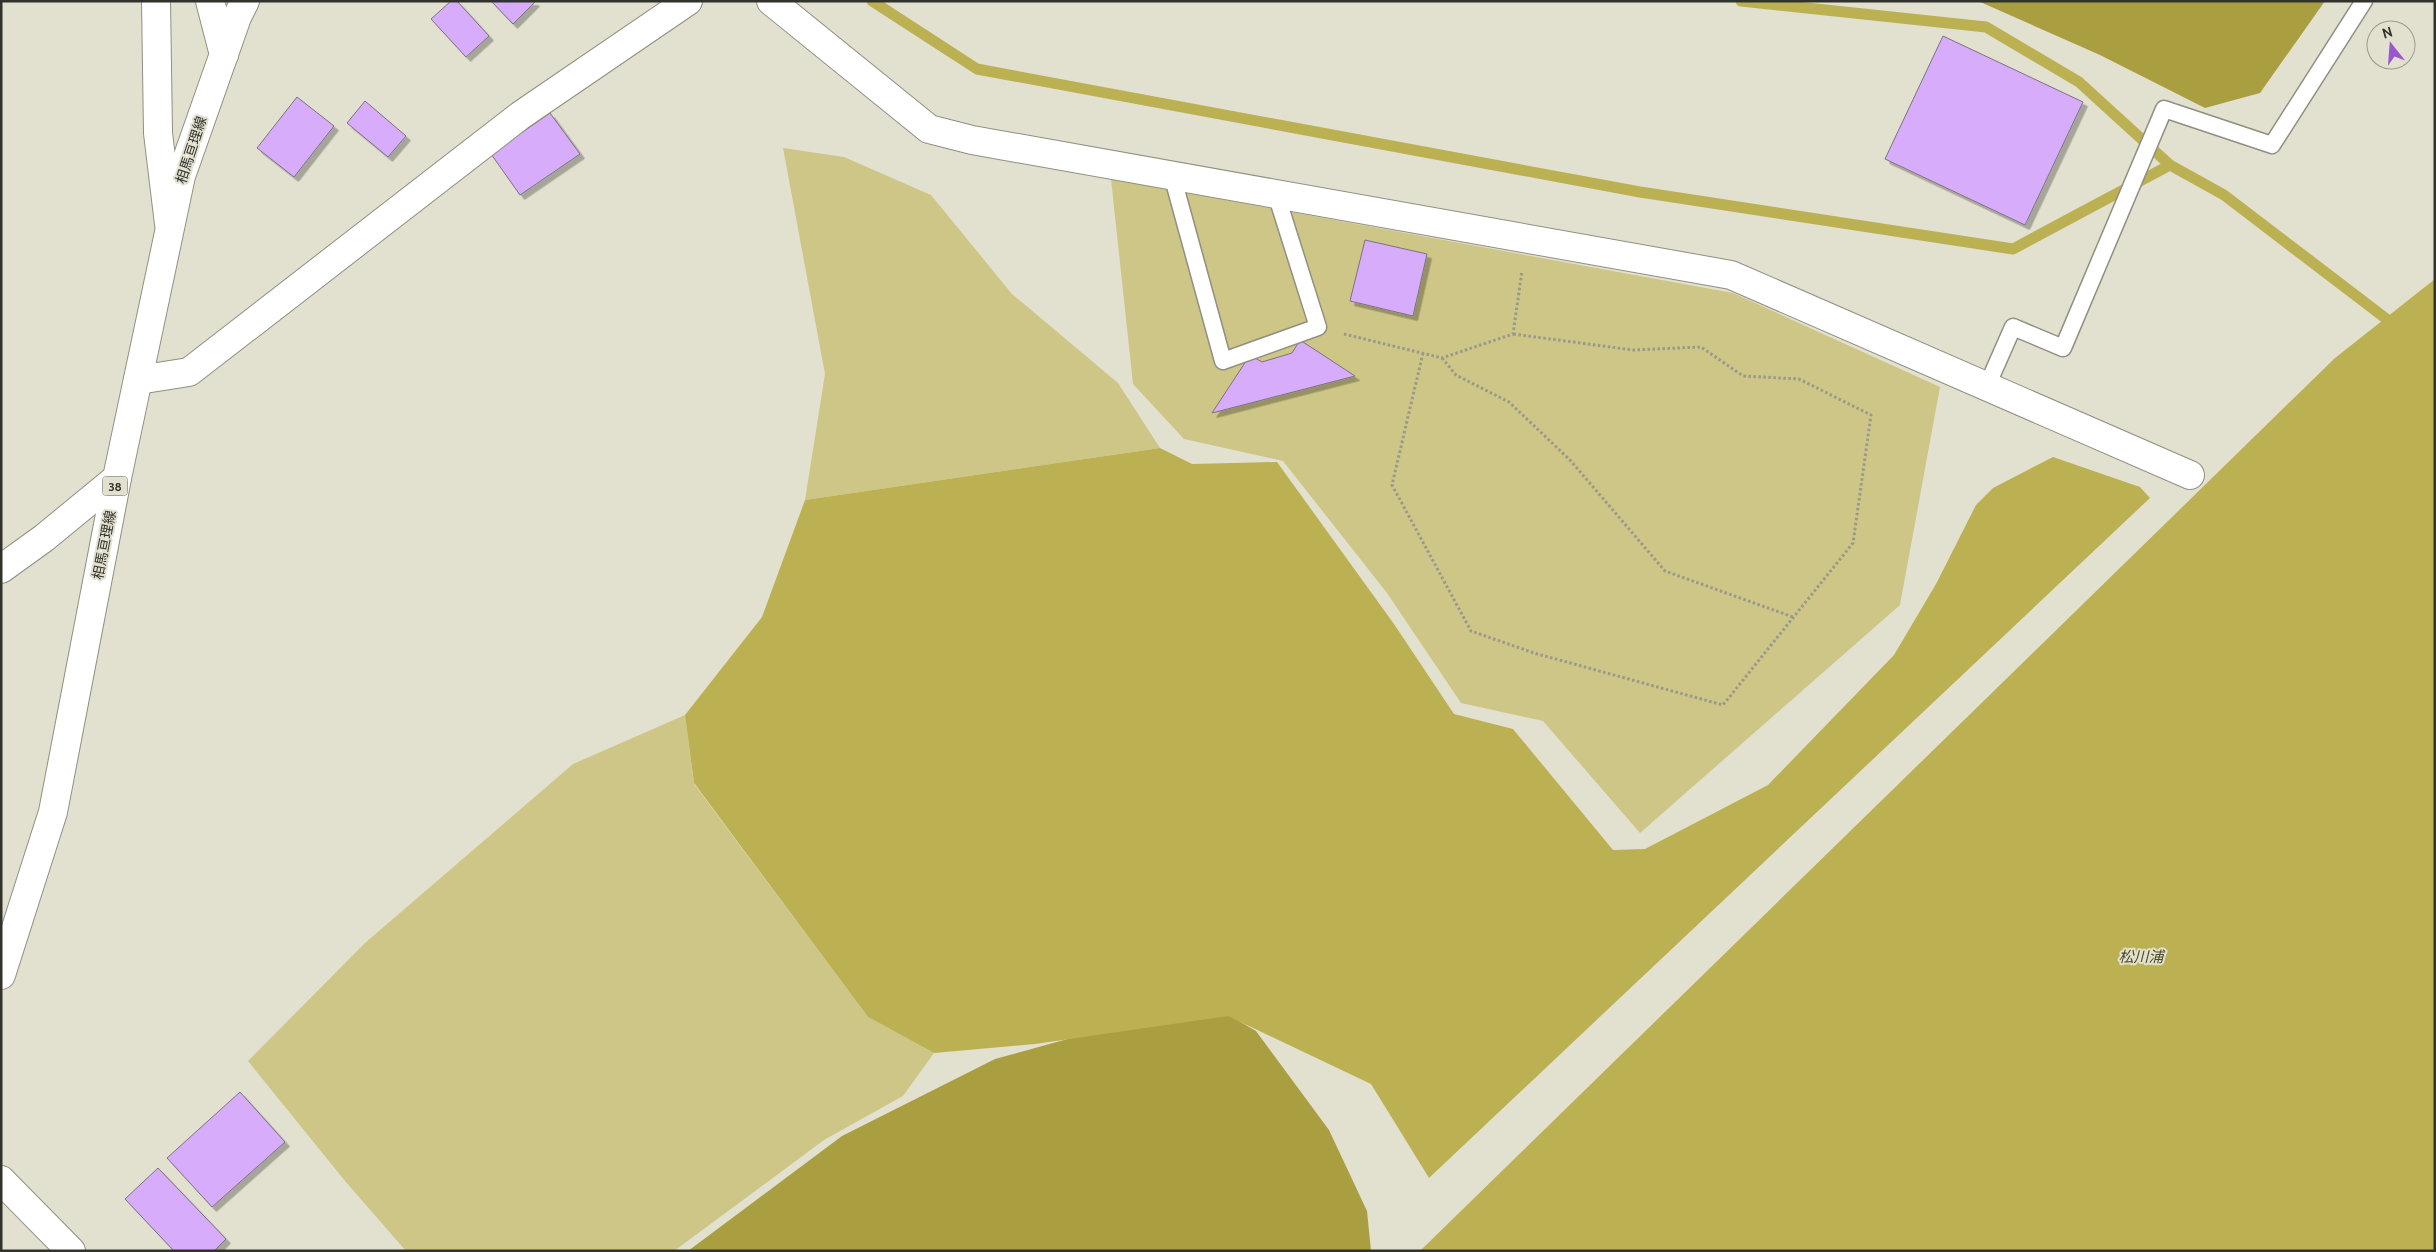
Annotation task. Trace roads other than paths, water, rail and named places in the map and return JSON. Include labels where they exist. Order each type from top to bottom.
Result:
[{"type":"street","points":[[156,1],[158,133],[170,231]]},
{"type":"street","points":[[210,1],[224,55]]},
{"type":"street","name":"相馬亘理線","points":[[1,975],[53,812],[117,478],[181,176],[237,17],[245,1]]},
{"type":"street","points":[[138,380],[188,372],[521,115],[688,1]]},
{"type":"street","points":[[771,1],[929,129],[972,140],[1731,275],[2190,476]]},
{"type":"street","points":[[1,569],[44,538],[117,478]]},
{"type":"street","points":[[1,1180],[72,1251]]},
{"type":"lane","points":[[1987,386],[2013,327],[2063,348],[2164,109],[2272,145],[2364,1]]},
{"type":"lane","points":[[1172,175],[1223,360],[1318,327],[1276,194]]},
{"type":"water","name":"松川浦","points":[[2435,279],[2435,1251],[1420,1251],[2335,358]]},
{"type":"water","points":[[1160,448],[1192,464],[1277,462],[1394,624],[1454,714],[1513,729],[1613,850],[1645,849],[1768,785],[1894,655],[1936,584],[1976,505],[1993,488],[2053,457],[2140,487],[2150,498],[1429,1178],[1371,1084],[1228,1016],[1035,1044],[934,1053],[868,1017],[694,783],[685,715],[762,617],[805,500]]},
{"type":"waterway","points":[[872,1],[977,69],[1640,192],[2013,249],[2170,165]]},
{"type":"waterway","points":[[1741,1],[1986,27],[2079,82],[2170,165],[2224,195],[2397,327]]}]
